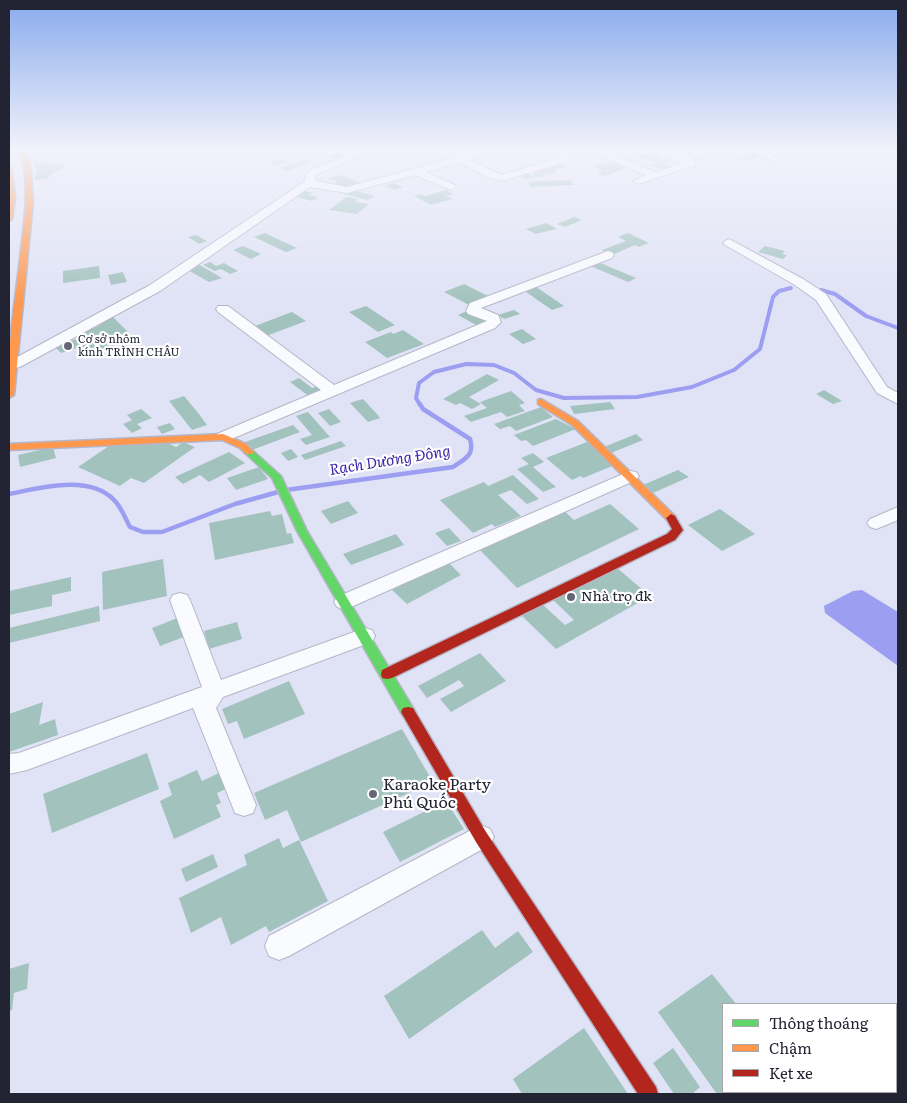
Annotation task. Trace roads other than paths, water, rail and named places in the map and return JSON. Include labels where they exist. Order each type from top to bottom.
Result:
[{"type":"street","points":[[9,219],[12,201]]},
{"type":"street","points":[[9,395],[15,364],[14,291],[28,201]]},
{"type":"street","points":[[15,364],[155,288],[282,201]]},
{"type":"street","points":[[728,243],[799,282],[821,297],[882,390],[898,399]]},
{"type":"street","points":[[9,448],[223,437],[490,325],[494,322],[493,318],[473,310],[475,306],[608,254]]},
{"type":"street","points":[[223,310],[334,392]]},
{"type":"street","points":[[387,674],[671,537],[678,530],[675,522],[576,423],[541,402]]},
{"type":"street","points":[[223,437],[243,446],[254,454],[276,476],[302,531],[365,636],[480,837],[649,1094]]},
{"type":"street","points":[[344,602],[630,476]]},
{"type":"street","points":[[876,523],[898,513]]},
{"type":"street","points":[[180,600],[215,691]]},
{"type":"street","points":[[9,764],[18,763],[365,636]]},
{"type":"street","points":[[215,691],[204,707],[244,805]]},
{"type":"street","points":[[279,946],[480,837]]},
{"type":"water","points":[[862,590],[898,612],[898,666],[825,613],[824,606],[853,591]]},
{"type":"waterway","name":"Rạch Dương Đông","points":[[420,405],[416,398],[419,383],[434,372],[466,364],[494,365],[514,373],[536,390],[564,398],[637,397],[692,387],[734,370],[760,349],[773,297],[779,291],[791,288]]},
{"type":"waterway","name":"Rạch Dương Đông","points":[[821,290],[835,294],[866,316],[898,328]]},
{"type":"waterway","name":"Rạch Dương Đông","points":[[286,490],[453,467],[465,459],[470,453],[470,439],[423,409],[420,404]]},
{"type":"waterway","name":"Rạch Dương Đông","points":[[9,494],[49,486],[78,485],[91,487],[104,492],[114,500],[130,527],[143,532],[162,532],[235,504],[278,492]]},
{"type":"place","name":"Cơ sở nhôm kính TRÌNH CHÂU","points":[[68,346]]},
{"type":"place","name":"Nhà trọ đk","points":[[571,597]]},
{"type":"place","name":"Karaoke Party Phú Quốc","points":[[373,794]]}]
